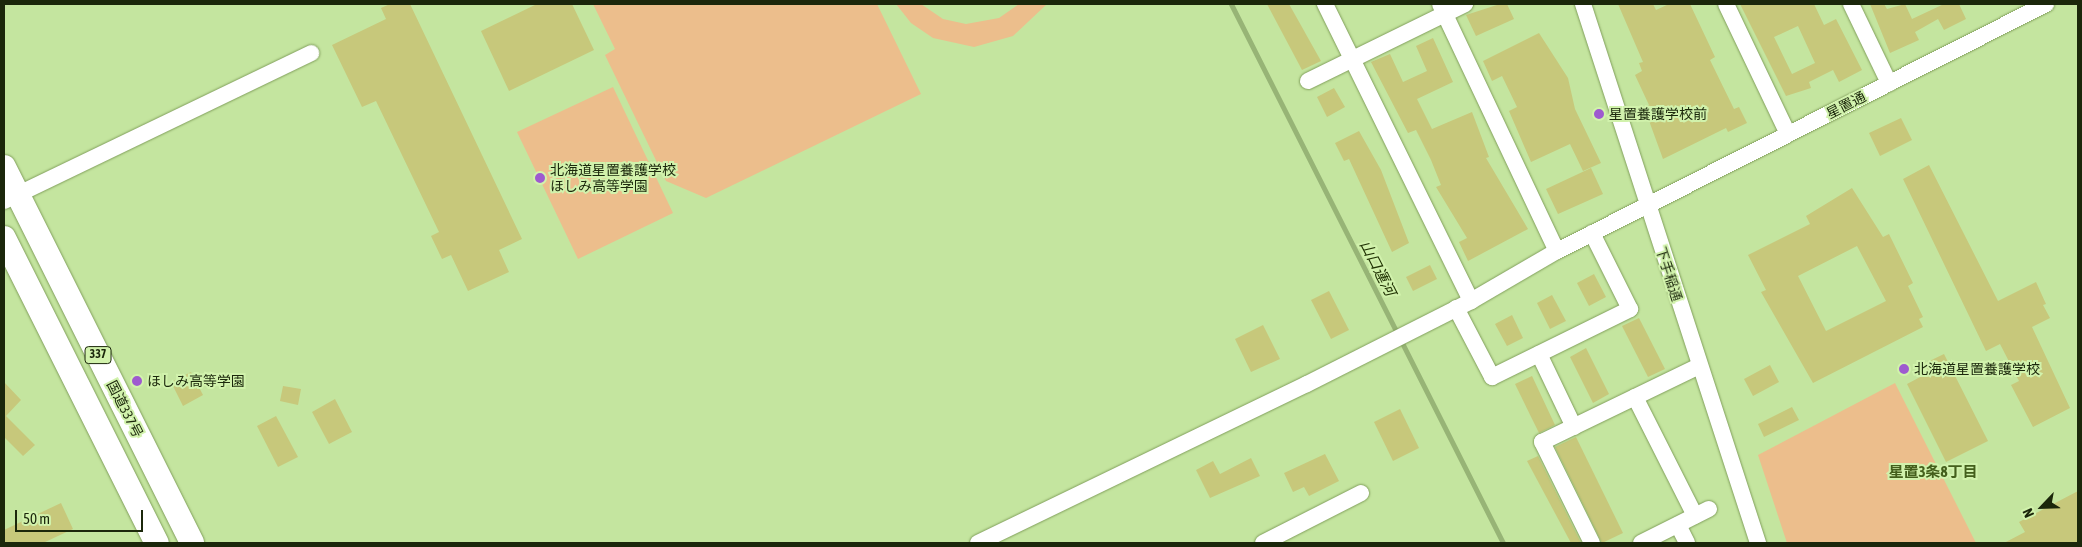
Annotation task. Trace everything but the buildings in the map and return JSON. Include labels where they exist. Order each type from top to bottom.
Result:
[{"type":"highway","name":"国道337号","points":[[4,167],[11,198],[192,543]]},
{"type":"highway","name":"337","points":[[4,238],[157,543]]},
{"type":"street","points":[[1325,4],[1352,59],[1463,304],[1492,377],[1630,309],[1592,233]]},
{"type":"street","points":[[1308,81],[1443,9],[1465,4]]},
{"type":"street","name":"下手稲通","points":[[1582,4],[1698,366],[1758,543]]},
{"type":"street","points":[[1726,4],[1788,134]]},
{"type":"street","points":[[1851,4],[1890,83]]},
{"type":"street","name":"星置通","points":[[978,543],[1409,332],[1463,304],[1557,250],[2046,4]]},
{"type":"street","points":[[1443,9],[1557,250]]},
{"type":"street","points":[[11,198],[311,53]]},
{"type":"street","points":[[1539,354],[1574,426]]},
{"type":"street","points":[[1592,543],[1542,442],[1698,366]]},
{"type":"street","points":[[1635,397],[1702,513],[1641,543]]},
{"type":"street","points":[[1263,543],[1361,493]]},
{"type":"street","points":[[1678,525],[1687,543]]},
{"type":"shaded area","points":[[593,4],[877,4],[921,94],[706,198],[666,181],[605,55],[615,49]]},
{"type":"shaded area","points":[[896,4],[921,4],[943,19],[966,24],[999,18],[1019,4],[1047,4],[1013,36],[974,47],[933,38],[911,23]]},
{"type":"shaded area","points":[[613,87],[673,213],[578,259],[517,132]]},
{"type":"shaded area","points":[[1895,383],[1976,543],[1787,543],[1758,455]]},
{"type":"waterway","name":"山口運河","points":[[1231,4],[1503,543]]},
{"type":"place","name":"星置養護学校前","points":[[1599,114]]},
{"type":"place","name":"北海道星置養護学校 ほしみ高等学園","points":[[540,178]]},
{"type":"place","name":"北海道星置養護学校","points":[[1904,369]]},
{"type":"place","name":"ほしみ高等学園","points":[[137,381]]},
{"type":"district","name":"星置3条8丁目","points":[[1933,472]]}]
